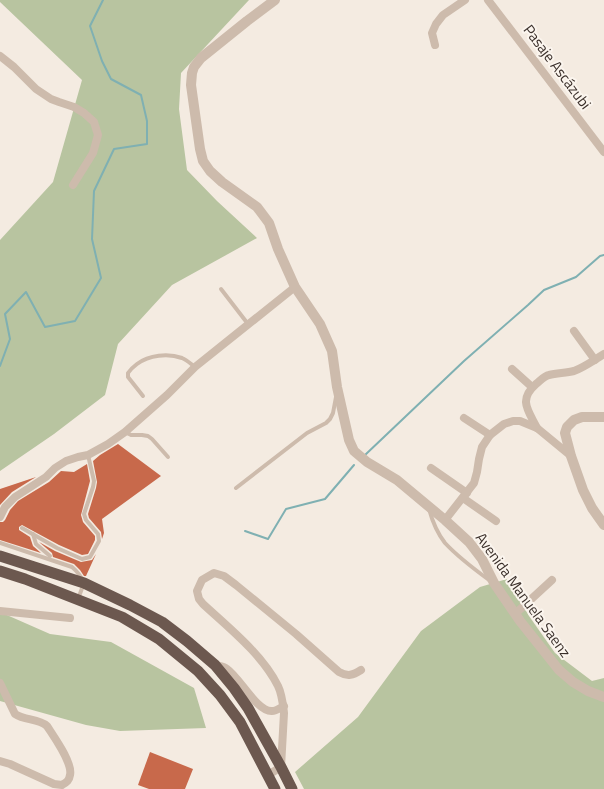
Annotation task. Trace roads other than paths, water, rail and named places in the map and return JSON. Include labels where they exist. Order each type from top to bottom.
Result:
[{"type":"highway","points":[[0,556],[84,583],[162,622],[187,640],[215,665],[234,688],[248,708],[292,789]]},
{"type":"highway","points":[[0,570],[122,617],[159,639],[198,671],[220,695],[240,722],[275,789]]},
{"type":"street","name":"Avenida Manuela Saenz","points":[[275,0],[201,58],[194,67],[191,85],[200,149],[204,161],[210,171],[222,182],[257,207],[269,224],[278,249],[295,287],[320,324],[332,351],[337,387],[349,440],[354,451],[367,462],[397,480],[469,542],[482,559],[494,583],[515,614],[559,670],[572,682],[588,691],[604,697]]},
{"type":"street","points":[[435,45],[432,33],[436,24],[444,15],[465,0]]},
{"type":"street","name":"Pasaje Ascázubi","points":[[488,0],[604,152]]},
{"type":"street","points":[[0,56],[14,67],[36,89],[51,99],[74,107],[94,122],[98,135],[93,153],[73,185]]},
{"type":"street","points":[[0,517],[5,507],[15,497],[46,477],[55,468],[66,461],[88,455],[108,444],[125,432],[196,367],[295,287]]},
{"type":"street","points":[[574,331],[595,360]]},
{"type":"street","points":[[537,428],[525,402],[527,394],[532,387],[548,375],[582,368],[604,354]]},
{"type":"street","points":[[512,369],[532,387]]},
{"type":"street","points":[[604,417],[576,418],[570,422],[565,433],[571,456],[586,496],[592,508],[604,525]]},
{"type":"street","points":[[464,418],[490,435]]},
{"type":"street","points":[[445,520],[474,483],[478,472],[482,447],[490,435],[504,424],[513,421],[520,421],[537,428],[571,456]]},
{"type":"street","points":[[431,468],[496,521]]},
{"type":"street","points":[[268,775],[281,767],[284,706],[279,687],[257,656],[199,599],[197,591],[202,580],[214,573],[224,576],[296,634],[339,672],[345,675],[350,675],[362,670]]},
{"type":"street","points":[[515,614],[552,580]]},
{"type":"street","points":[[0,611],[70,618]]},
{"type":"street","points":[[215,665],[227,669],[235,676],[258,704],[265,710],[272,712],[284,706]]},
{"type":"street","points":[[0,683],[15,714],[20,717],[40,721],[47,726],[67,758],[71,774],[69,781],[62,785],[54,784],[0,761]]},
{"type":"lane","points":[[221,289],[249,324]]},
{"type":"lane","points":[[142,396],[128,377],[128,373],[136,364],[148,359],[168,355],[183,358],[196,367]]},
{"type":"lane","points":[[236,488],[307,433],[326,423],[330,419],[333,413],[337,387]]},
{"type":"lane","points":[[125,432],[131,435],[148,436],[168,457]]},
{"type":"lane","points":[[22,528],[57,548],[82,559],[90,557],[99,541],[98,534],[86,520],[84,514],[94,481],[88,455]]},
{"type":"lane","points":[[428,506],[433,522],[444,542],[469,566],[494,583]]},
{"type":"lane","points":[[33,534],[36,544],[49,558]]},
{"type":"lane","points":[[0,542],[72,567],[80,574],[84,583],[78,599]]},
{"type":"lane","points":[[49,558],[57,548]]},
{"type":"waterway","points":[[0,366],[10,339],[5,314],[26,292],[45,327],[75,321],[101,278],[92,239],[94,191],[114,149],[147,144],[147,121],[141,95],[111,79],[102,61],[90,26],[103,0]]},
{"type":"waterway","points":[[365,455],[464,361],[544,290],[576,277],[600,256],[604,255]]},
{"type":"waterway","points":[[245,531],[268,539],[286,509],[325,499],[354,465]]}]
